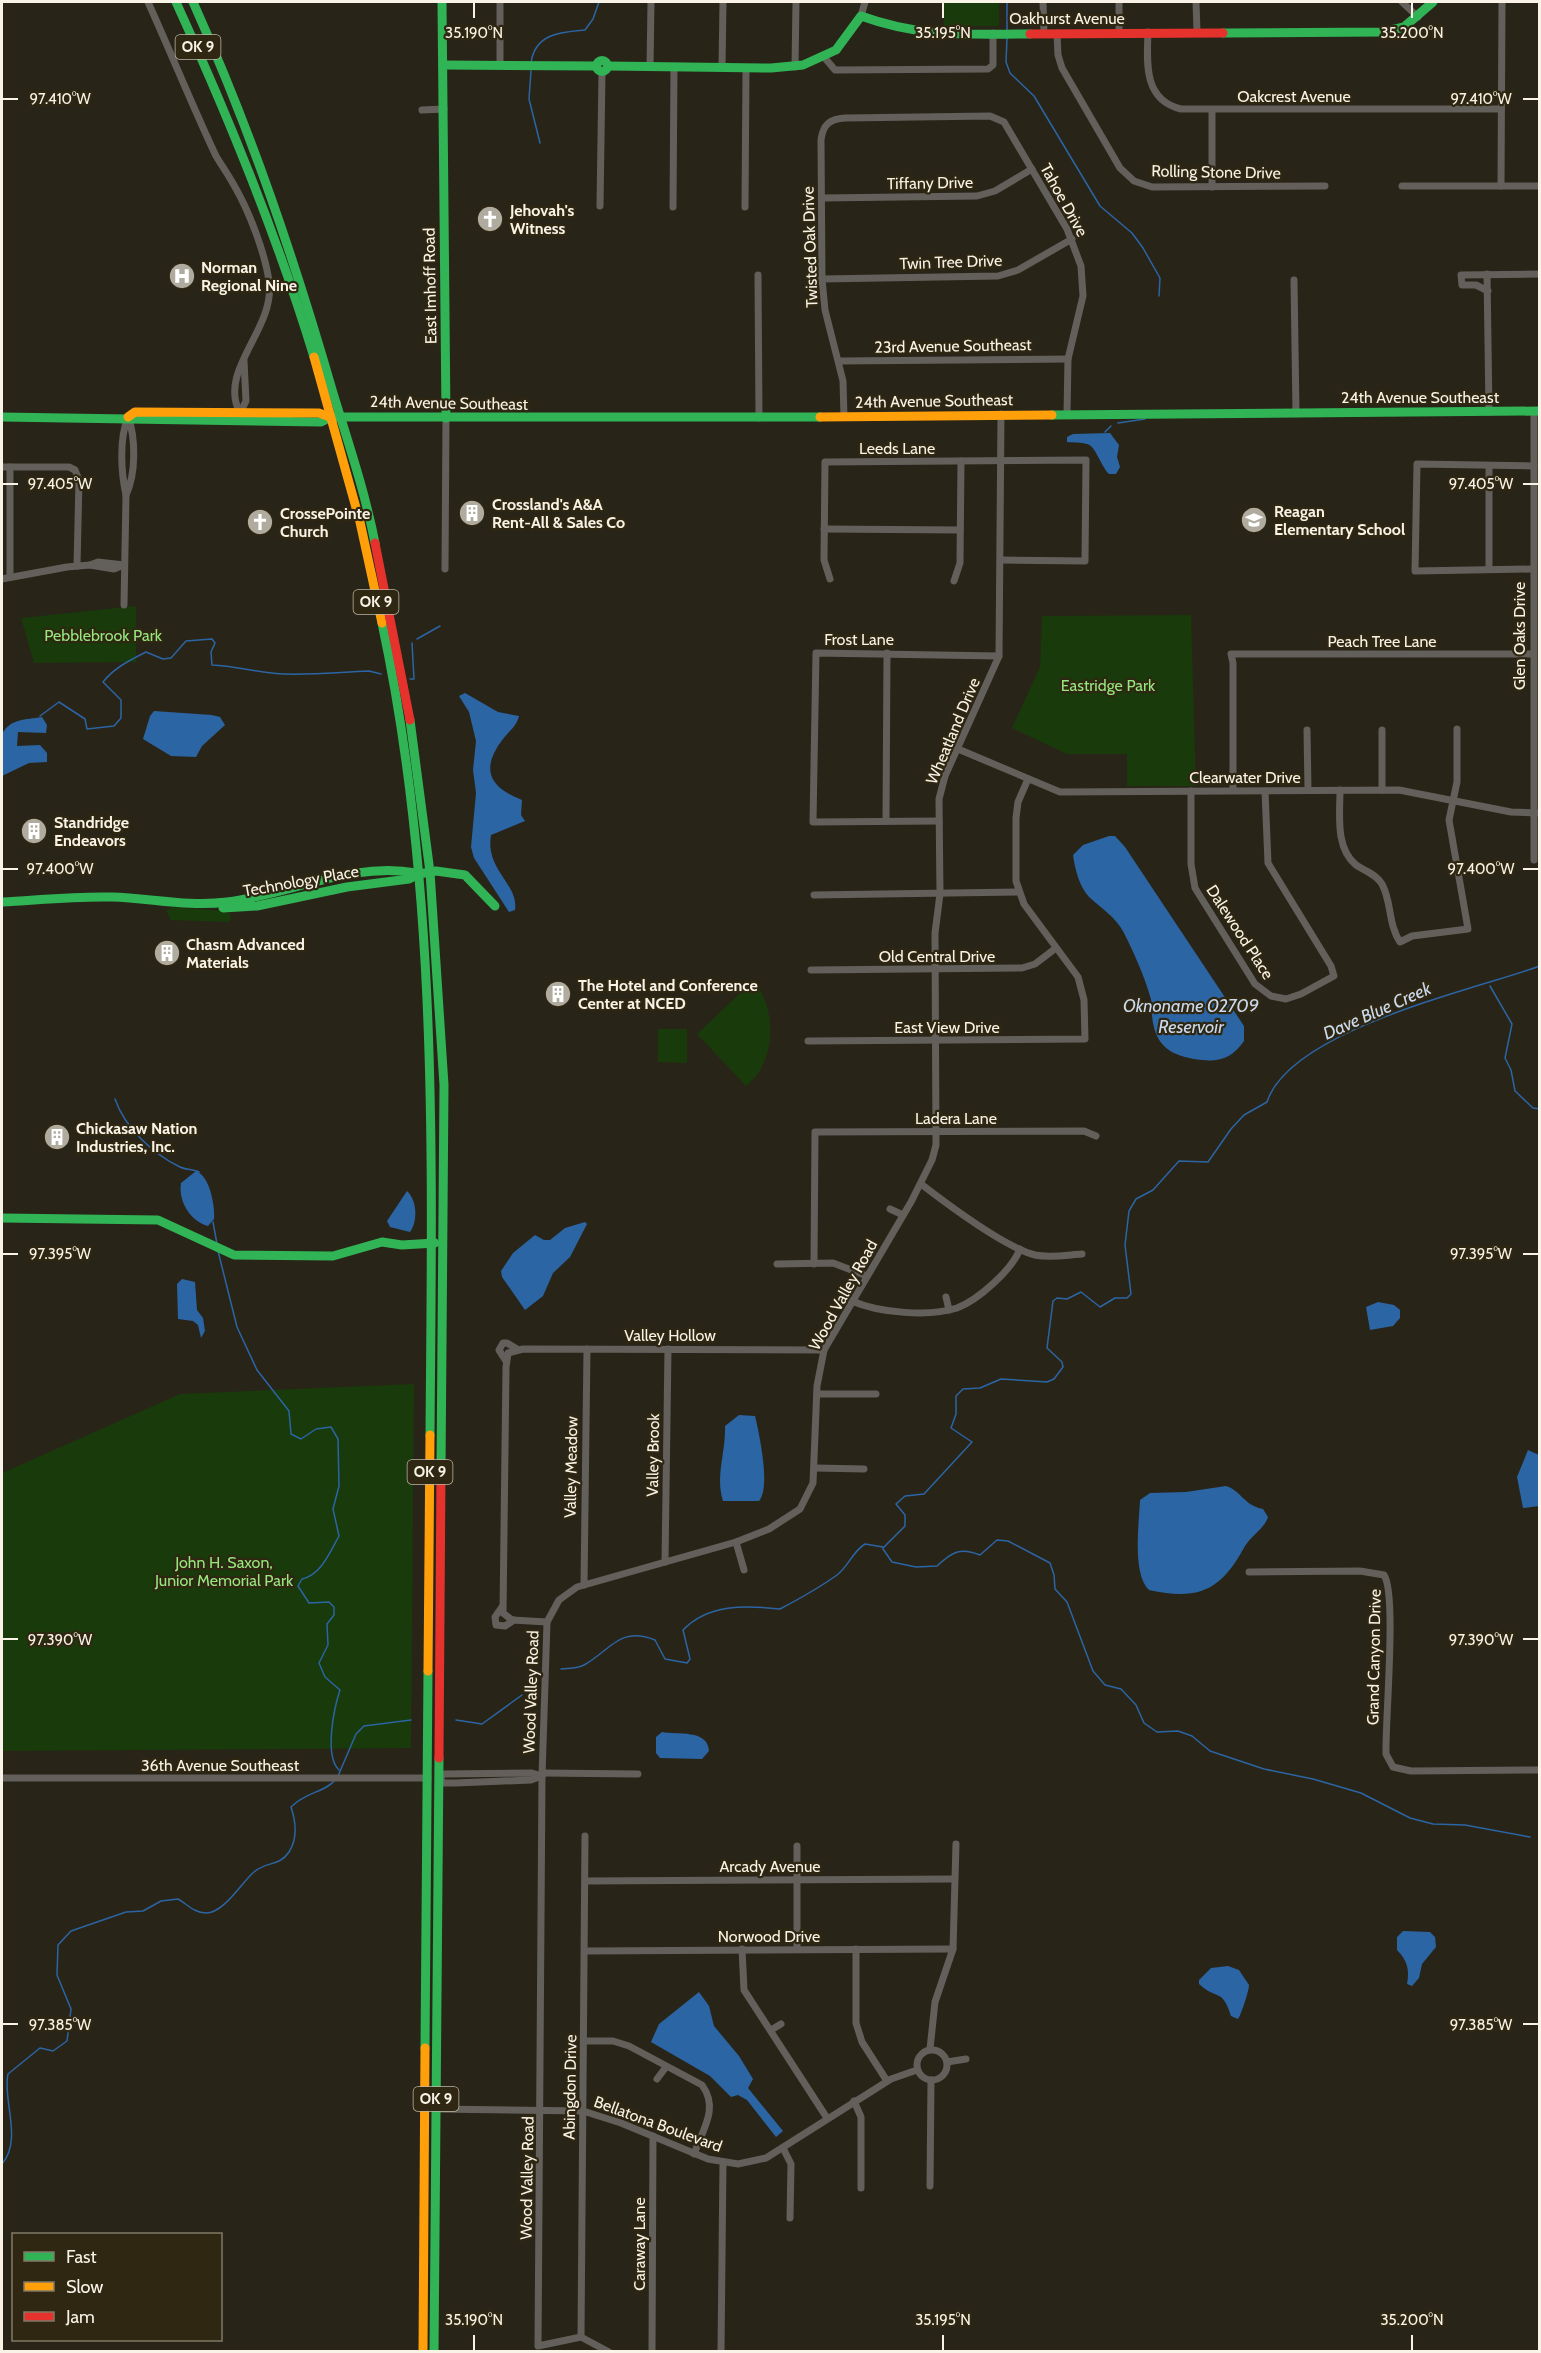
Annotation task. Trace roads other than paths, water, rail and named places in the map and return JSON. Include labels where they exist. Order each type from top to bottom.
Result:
[{"type":"main road","name":"OK 9","points":[[176,2],[219,92],[241,146],[304,322],[372,526],[403,683],[430,872],[444,1084],[434,2352]]},
{"type":"main road","name":"OK 9","points":[[193,2],[233,90],[273,198],[350,483],[388,658],[402,737],[428,978],[432,1146],[423,2352]]},
{"type":"main road","name":"East Imhoff Road","points":[[442,2],[446,418]]},
{"type":"main road","name":"Oakhurst Avenue","points":[[861,16],[913,32],[1382,32],[1404,27],[1433,2]]},
{"type":"main road","points":[[443,65],[602,68],[795,67],[824,57],[845,40],[861,16]]},
{"type":"main road","name":"24th Avenue Southeast","points":[[128,417],[135,412],[319,413],[334,417],[759,418],[1001,414],[1537,411]]},
{"type":"main road","name":"24th Avenue Southeast","points":[[2,417],[128,417],[135,421],[321,422],[334,417]]},
{"type":"main road","name":"Technology Place","points":[[2,902],[86,897],[190,904],[240,901],[347,876],[407,869],[417,873],[447,871],[468,876],[481,886],[495,906]]},
{"type":"main road","points":[[2,1218],[158,1220],[234,1256],[333,1256],[382,1242],[402,1245],[444,1242]]},
{"type":"street","points":[[148,2],[217,158],[244,204],[268,276],[269,308],[236,375],[234,400],[240,412]]},
{"type":"street","points":[[500,2],[500,65]]},
{"type":"street","points":[[651,2],[651,67]]},
{"type":"street","points":[[722,67],[723,2]]},
{"type":"street","points":[[795,67],[796,2]]},
{"type":"street","points":[[861,16],[866,2]]},
{"type":"street","points":[[1043,2],[1044,33]]},
{"type":"street","points":[[1119,2],[1119,33]]},
{"type":"street","points":[[1196,2],[1197,32]]},
{"type":"street","points":[[1402,2],[1418,16]]},
{"type":"street","points":[[1501,186],[1502,2]]},
{"type":"street","name":"Oakcrest Avenue","points":[[1148,32],[1148,74],[1156,93],[1175,108],[1212,110],[1501,109]]},
{"type":"street","points":[[824,57],[835,70],[988,69],[993,65],[993,33]]},
{"type":"street","name":"Rolling Stone Drive","points":[[1057,33],[1058,55],[1062,68],[1123,172],[1146,186],[1325,186]]},
{"type":"street","points":[[673,207],[674,67]]},
{"type":"street","points":[[600,206],[602,68]]},
{"type":"street","points":[[745,207],[746,68]]},
{"type":"street","points":[[422,110],[444,109]]},
{"type":"street","points":[[1212,110],[1212,187]]},
{"type":"street","name":"Twisted Oak Drive","points":[[844,417],[843,381],[825,310],[822,279],[822,134],[829,121],[838,118],[994,117]]},
{"type":"street","name":"Tahoe Drive","points":[[994,117],[1007,128],[1032,169],[1072,239],[1081,266],[1083,288],[1068,359],[1067,414]]},
{"type":"street","name":"Tiffany Drive","points":[[822,198],[976,196],[995,191],[1032,169]]},
{"type":"street","points":[[1402,186],[1539,186]]},
{"type":"street","name":"Twin Tree Drive","points":[[822,279],[998,276],[1018,270],[1072,239]]},
{"type":"street","points":[[1488,291],[1476,285],[1465,286],[1460,280],[1461,274],[1539,274]]},
{"type":"street","points":[[1487,274],[1489,412]]},
{"type":"street","points":[[758,275],[759,418]]},
{"type":"street","points":[[1294,280],[1296,413]]},
{"type":"street","name":"23rd Avenue Southeast","points":[[839,361],[1068,359]]},
{"type":"street","points":[[240,412],[246,401],[244,361]]},
{"type":"street","name":"Glen Oaks Drive","points":[[1534,861],[1536,813],[1533,569],[1537,411]]},
{"type":"street","name":"Wheatland Drive","points":[[936,1132],[935,933],[940,894],[941,787],[999,656],[1003,460],[1001,414]]},
{"type":"street","points":[[124,605],[126,495],[123,481],[124,429],[128,417]]},
{"type":"street","name":"East Imhoff Road","points":[[445,569],[446,418]]},
{"type":"street","name":"Leeds Lane","points":[[830,579],[824,560],[825,462],[1086,460],[1085,561],[1001,560]]},
{"type":"street","points":[[954,581],[960,562],[961,461]]},
{"type":"street","points":[[1533,569],[1415,571],[1417,464],[1534,466]]},
{"type":"street","points":[[1489,466],[1489,569]]},
{"type":"street","points":[[2,467],[69,467],[75,470],[79,480],[77,566]]},
{"type":"street","points":[[10,467],[10,577]]},
{"type":"street","points":[[824,529],[960,530]]},
{"type":"street","points":[[2,579],[77,566],[90,566],[98,562],[124,565]]},
{"type":"street","name":"Frost Lane","points":[[886,821],[813,822],[816,653],[999,656]]},
{"type":"street","points":[[887,653],[886,821],[939,821]]},
{"type":"street","name":"Peach Tree Lane","points":[[1233,790],[1233,663],[1231,654],[1533,654]]},
{"type":"street","points":[[1340,790],[1342,845],[1354,863],[1381,882],[1387,900],[1392,931],[1400,942],[1412,936],[1468,929],[1449,820],[1457,776],[1457,729]]},
{"type":"street","points":[[1307,730],[1308,790]]},
{"type":"street","points":[[1382,730],[1382,790]]},
{"type":"street","name":"Clearwater Drive","points":[[958,749],[1053,791],[1067,793],[1382,790],[1405,791],[1511,812],[1536,813]]},
{"type":"street","points":[[1028,779],[1016,810],[1018,892],[1056,948]]},
{"type":"street","name":"Dalewood Place","points":[[1191,791],[1191,864],[1195,888],[1255,984],[1271,996],[1286,999],[1301,994],[1334,976],[1331,966],[1268,863],[1265,791]]},
{"type":"street","points":[[814,895],[1018,892]]},
{"type":"street","name":"Old Central Drive","points":[[811,970],[1022,968],[1035,964],[1056,948]]},
{"type":"street","name":"East View Drive","points":[[808,1041],[1085,1039],[1083,991],[1078,978],[1056,948]]},
{"type":"street","name":"Ladera Lane","points":[[814,1264],[815,1132],[1084,1131],[1096,1136]]},
{"type":"street","name":"Wood Valley Road","points":[[581,2337],[538,2346],[542,2110],[542,1775],[547,1622],[559,1600],[584,1585],[736,1542],[769,1529],[800,1509],[813,1483],[817,1394],[824,1350],[921,1184],[932,1160],[936,1132]]},
{"type":"street","points":[[921,1184],[961,1213],[1020,1249],[1050,1256],[1082,1254]]},
{"type":"street","points":[[890,1209],[903,1215]]},
{"type":"street","points":[[852,1301],[864,1306],[896,1312],[949,1310],[970,1301],[997,1279],[1016,1259],[1020,1249]]},
{"type":"street","points":[[777,1264],[844,1265],[867,1276]]},
{"type":"street","points":[[946,1297],[949,1310]]},
{"type":"street","name":"Valley Hollow","points":[[547,1622],[513,1620],[505,1626],[496,1624],[495,1617],[502,1607],[506,1361],[500,1350],[502,1343],[507,1343],[517,1349],[824,1350]]},
{"type":"street","points":[[506,1361],[508,1353],[517,1349]]},
{"type":"street","name":"Valley Meadow","points":[[584,1585],[587,1349]]},
{"type":"street","name":"Valley Brook","points":[[665,1562],[668,1349]]},
{"type":"street","points":[[817,1394],[876,1394]]},
{"type":"street","points":[[815,1468],[864,1469]]},
{"type":"street","points":[[736,1542],[744,1570]]},
{"type":"street","name":"Grand Canyon Drive","points":[[1249,1572],[1368,1572],[1384,1575],[1389,1586],[1386,1754],[1393,1767],[1411,1771],[1539,1770]]},
{"type":"street","points":[[502,1607],[505,1618],[513,1620]]},
{"type":"street","name":"36th Avenue Southeast","points":[[2,1778],[363,1779],[439,1778],[444,1773],[638,1774]]},
{"type":"street","name":"Abingdon Drive","points":[[581,2337],[585,1836]]},
{"type":"street","points":[[930,2049],[935,2002],[953,1949],[956,1844]]},
{"type":"street","points":[[797,1846],[797,1949]]},
{"type":"street","name":"Arcady Avenue","points":[[585,1881],[954,1879]]},
{"type":"street","points":[[742,1949],[744,1990],[827,2118]]},
{"type":"street","points":[[856,1949],[856,2023],[862,2042],[887,2081]]},
{"type":"street","name":"Norwood Drive","points":[[585,1951],[953,1949]]},
{"type":"street","points":[[771,2030],[781,2024]]},
{"type":"street","points":[[584,2041],[613,2041],[629,2046],[702,2085],[709,2095],[711,2106],[694,2154]]},
{"type":"street","points":[[930,2049],[939,2051],[947,2062],[944,2074],[931,2080],[922,2077],[917,2070],[918,2056],[930,2049]]},
{"type":"street","points":[[947,2062],[966,2059]]},
{"type":"street","points":[[657,2079],[666,2067]]},
{"type":"street","name":"Bellatona Boulevard","points":[[436,2109],[583,2111],[653,2136],[694,2154],[723,2162],[754,2162],[783,2148],[887,2081],[917,2070]]},
{"type":"street","points":[[930,2186],[931,2080]]},
{"type":"street","points":[[854,2102],[861,2117],[861,2188]]},
{"type":"street","name":"Caraway Lane","points":[[652,2352],[653,2136]]},
{"type":"street","points":[[783,2148],[791,2164],[790,2218]]},
{"type":"street","points":[[721,2352],[723,2162]]},
{"type":"street","points":[[581,2337],[609,2352]]},
{"type":"water","points":[[1110,433],[1119,445],[1117,457],[1120,467],[1116,474],[1109,474],[1090,445],[1067,442],[1067,437],[1073,434]]},
{"type":"water","points":[[465,693],[498,712],[519,716],[496,750],[490,768],[495,783],[522,800],[521,815],[525,821],[491,835],[490,847],[493,858],[515,901],[515,910],[509,912],[474,858],[471,847],[476,793],[473,770],[476,741],[469,712],[459,696]]},
{"type":"water","points":[[154,711],[212,715],[220,717],[225,725],[202,746],[196,757],[171,756],[143,739],[150,716]]},
{"type":"water","points":[[42,717],[47,725],[46,733],[18,732],[17,746],[40,745],[47,753],[47,762],[29,763],[2,776],[2,734],[14,722]]},
{"type":"water","name":"Oknoname 02709 Reservoir","points":[[1115,836],[1125,847],[1244,1026],[1244,1041],[1231,1055],[1221,1059],[1193,1059],[1176,1054],[1159,1040],[1153,1023],[1148,988],[1127,940],[1117,922],[1086,893],[1076,872],[1073,855],[1083,845]]},
{"type":"water","points":[[196,1171],[201,1174],[208,1185],[214,1207],[214,1219],[208,1226],[191,1215],[181,1197],[181,1183]]},
{"type":"water","points":[[407,1191],[413,1200],[415,1211],[410,1232],[390,1227],[387,1221]]},
{"type":"water","points":[[585,1222],[587,1224],[570,1257],[553,1273],[543,1296],[525,1310],[502,1277],[501,1271],[513,1253],[535,1235],[544,1240],[550,1240],[565,1228]]},
{"type":"water","points":[[182,1279],[195,1282],[197,1310],[203,1318],[205,1331],[201,1338],[198,1325],[193,1321],[178,1319],[177,1284]]},
{"type":"water","points":[[1378,1302],[1394,1305],[1400,1310],[1400,1318],[1393,1326],[1370,1330],[1366,1307]]},
{"type":"water","points":[[739,1415],[755,1416],[757,1424],[764,1473],[764,1484],[759,1501],[723,1501],[720,1473],[725,1426]]},
{"type":"water","points":[[1528,1450],[1539,1455],[1539,1506],[1523,1508],[1517,1477]]},
{"type":"water","points":[[1226,1486],[1251,1504],[1263,1509],[1268,1517],[1264,1525],[1248,1542],[1227,1573],[1207,1589],[1182,1594],[1149,1590],[1140,1573],[1138,1561],[1140,1500],[1150,1493],[1186,1492]]},
{"type":"water","points":[[662,1732],[698,1736],[707,1744],[709,1751],[702,1759],[660,1758],[656,1753],[656,1737]]},
{"type":"water","points":[[1403,1931],[1430,1932],[1435,1937],[1436,1947],[1422,1964],[1419,1978],[1412,1986],[1407,1984],[1407,1966],[1397,1950],[1397,1937]]},
{"type":"water","points":[[1228,1966],[1239,1970],[1249,1985],[1238,2019],[1231,2016],[1222,1998],[1199,1984],[1199,1980],[1211,1968]]},
{"type":"water","points":[[699,1992],[709,2006],[714,2026],[739,2056],[753,2079],[748,2088],[783,2131],[776,2137],[747,2100],[738,2095],[731,2097],[710,2076],[651,2042],[659,2024]]},
{"type":"waterway","points":[[531,63],[538,45],[544,40],[559,33],[585,30],[593,19],[599,2]]},
{"type":"waterway","points":[[1007,2],[1007,30]]},
{"type":"waterway","points":[[1007,38],[1006,62],[1010,73],[1034,96],[1100,206],[1132,233],[1143,248],[1160,278],[1159,296]]},
{"type":"waterway","points":[[531,71],[529,99],[540,143]]},
{"type":"waterway","points":[[1118,423],[1145,419]]},
{"type":"waterway","points":[[1105,432],[1111,426]]},
{"type":"waterway","points":[[417,639],[440,626]]},
{"type":"waterway","points":[[40,716],[59,702],[85,719],[87,729],[114,726],[121,718],[121,700],[103,682],[107,677],[117,668],[146,652],[163,659],[171,658],[186,641],[212,639],[215,643],[211,652],[212,665],[285,674],[369,671],[381,674]]},
{"type":"waterway","points":[[410,679],[414,679],[412,643]]},
{"type":"waterway","name":"Dave Blue Creek","points":[[883,1548],[905,1526],[905,1515],[896,1504],[905,1496],[924,1494],[972,1442],[951,1428],[956,1414],[956,1396],[963,1389],[980,1388],[1001,1379],[1047,1382],[1054,1379],[1063,1367],[1062,1362],[1047,1348],[1053,1301],[1057,1298],[1067,1299],[1081,1292],[1100,1307],[1115,1298],[1127,1298],[1131,1294],[1125,1245],[1129,1211],[1136,1199],[1153,1190],[1179,1161],[1208,1162],[1231,1129],[1244,1115],[1267,1102],[1283,1076],[1310,1054],[1346,1034],[1387,1016],[1540,966]]},
{"type":"waterway","points":[[1490,986],[1512,1024],[1505,1058],[1511,1070],[1515,1091],[1533,1108],[1540,1109]]},
{"type":"waterway","points":[[115,1099],[133,1130],[150,1147],[170,1162],[199,1172]]},
{"type":"waterway","points":[[213,1222],[217,1244]]},
{"type":"waterway","points":[[218,1251],[237,1327],[257,1370],[289,1411],[291,1434],[301,1439],[316,1429],[331,1427],[338,1439],[339,1486],[333,1509],[339,1536],[320,1568],[309,1577],[302,1579],[298,1586],[309,1603],[329,1602],[334,1607],[334,1615],[327,1624],[328,1645],[319,1663],[325,1677],[340,1690],[335,1708],[331,1743],[334,1763],[339,1770]]},
{"type":"waterway","points":[[883,1549],[892,1562],[916,1567],[937,1566],[957,1552],[967,1551],[980,1555],[997,1540],[1008,1541],[1050,1563],[1055,1589],[1067,1602],[1093,1671],[1105,1685],[1121,1689],[1136,1705],[1144,1723],[1157,1732],[1178,1731],[1192,1736],[1210,1751],[1264,1769],[1313,1779],[1361,1793],[1410,1818],[1433,1824],[1465,1825],[1530,1837]]},
{"type":"waterway","name":"Dave Blue Creek","points":[[561,1669],[581,1666],[616,1642],[633,1636],[655,1640],[665,1659],[687,1663],[690,1659],[683,1630],[693,1621],[728,1608],[780,1609],[837,1575],[865,1544],[883,1547]]},
{"type":"waterway","name":"Dave Blue Creek","points":[[456,1720],[482,1724],[522,1695]]},
{"type":"waterway","name":"Dave Blue Creek","points":[[338,1776],[356,1734],[364,1726],[411,1720]]},
{"type":"waterway","name":"Dave Blue Creek","points":[[2,2164],[8,2154],[12,2131],[7,2095],[8,2074],[40,2048],[53,2051],[67,2041],[71,2009],[57,1975],[58,1945],[71,1931],[126,1912],[143,1911],[161,1901],[178,1899],[202,1913],[213,1912],[226,1903],[254,1872],[285,1857],[294,1841],[294,1818],[291,1807],[335,1780]]},
{"type":"place","name":"Jehovah's Witness","points":[[490,219]]},
{"type":"place","name":"Norman Regional Nine","points":[[182,276]]},
{"type":"place","name":"Crossland's A&A Rent-All & Sales Co","points":[[472,513]]},
{"type":"place","name":"Reagan Elementary School","points":[[1254,520]]},
{"type":"place","name":"CrossePointe Church","points":[[260,522]]},
{"type":"place","name":"Standridge Endeavors","points":[[34,831]]},
{"type":"place","name":"Chasm Advanced Materials","points":[[167,953]]},
{"type":"place","name":"The Hotel and Conference Center at NCED","points":[[558,994]]},
{"type":"place","name":"Chickasaw Nation Industries, Inc.","points":[[57,1137]]},
{"type":"park label","name":"Pebblebrook Park","points":[[103,635]]},
{"type":"park label","name":"Eastridge Park","points":[[1108,685]]},
{"type":"park label","name":"John H. Saxon, Junior Memorial Park","points":[[224,1571]]}]
